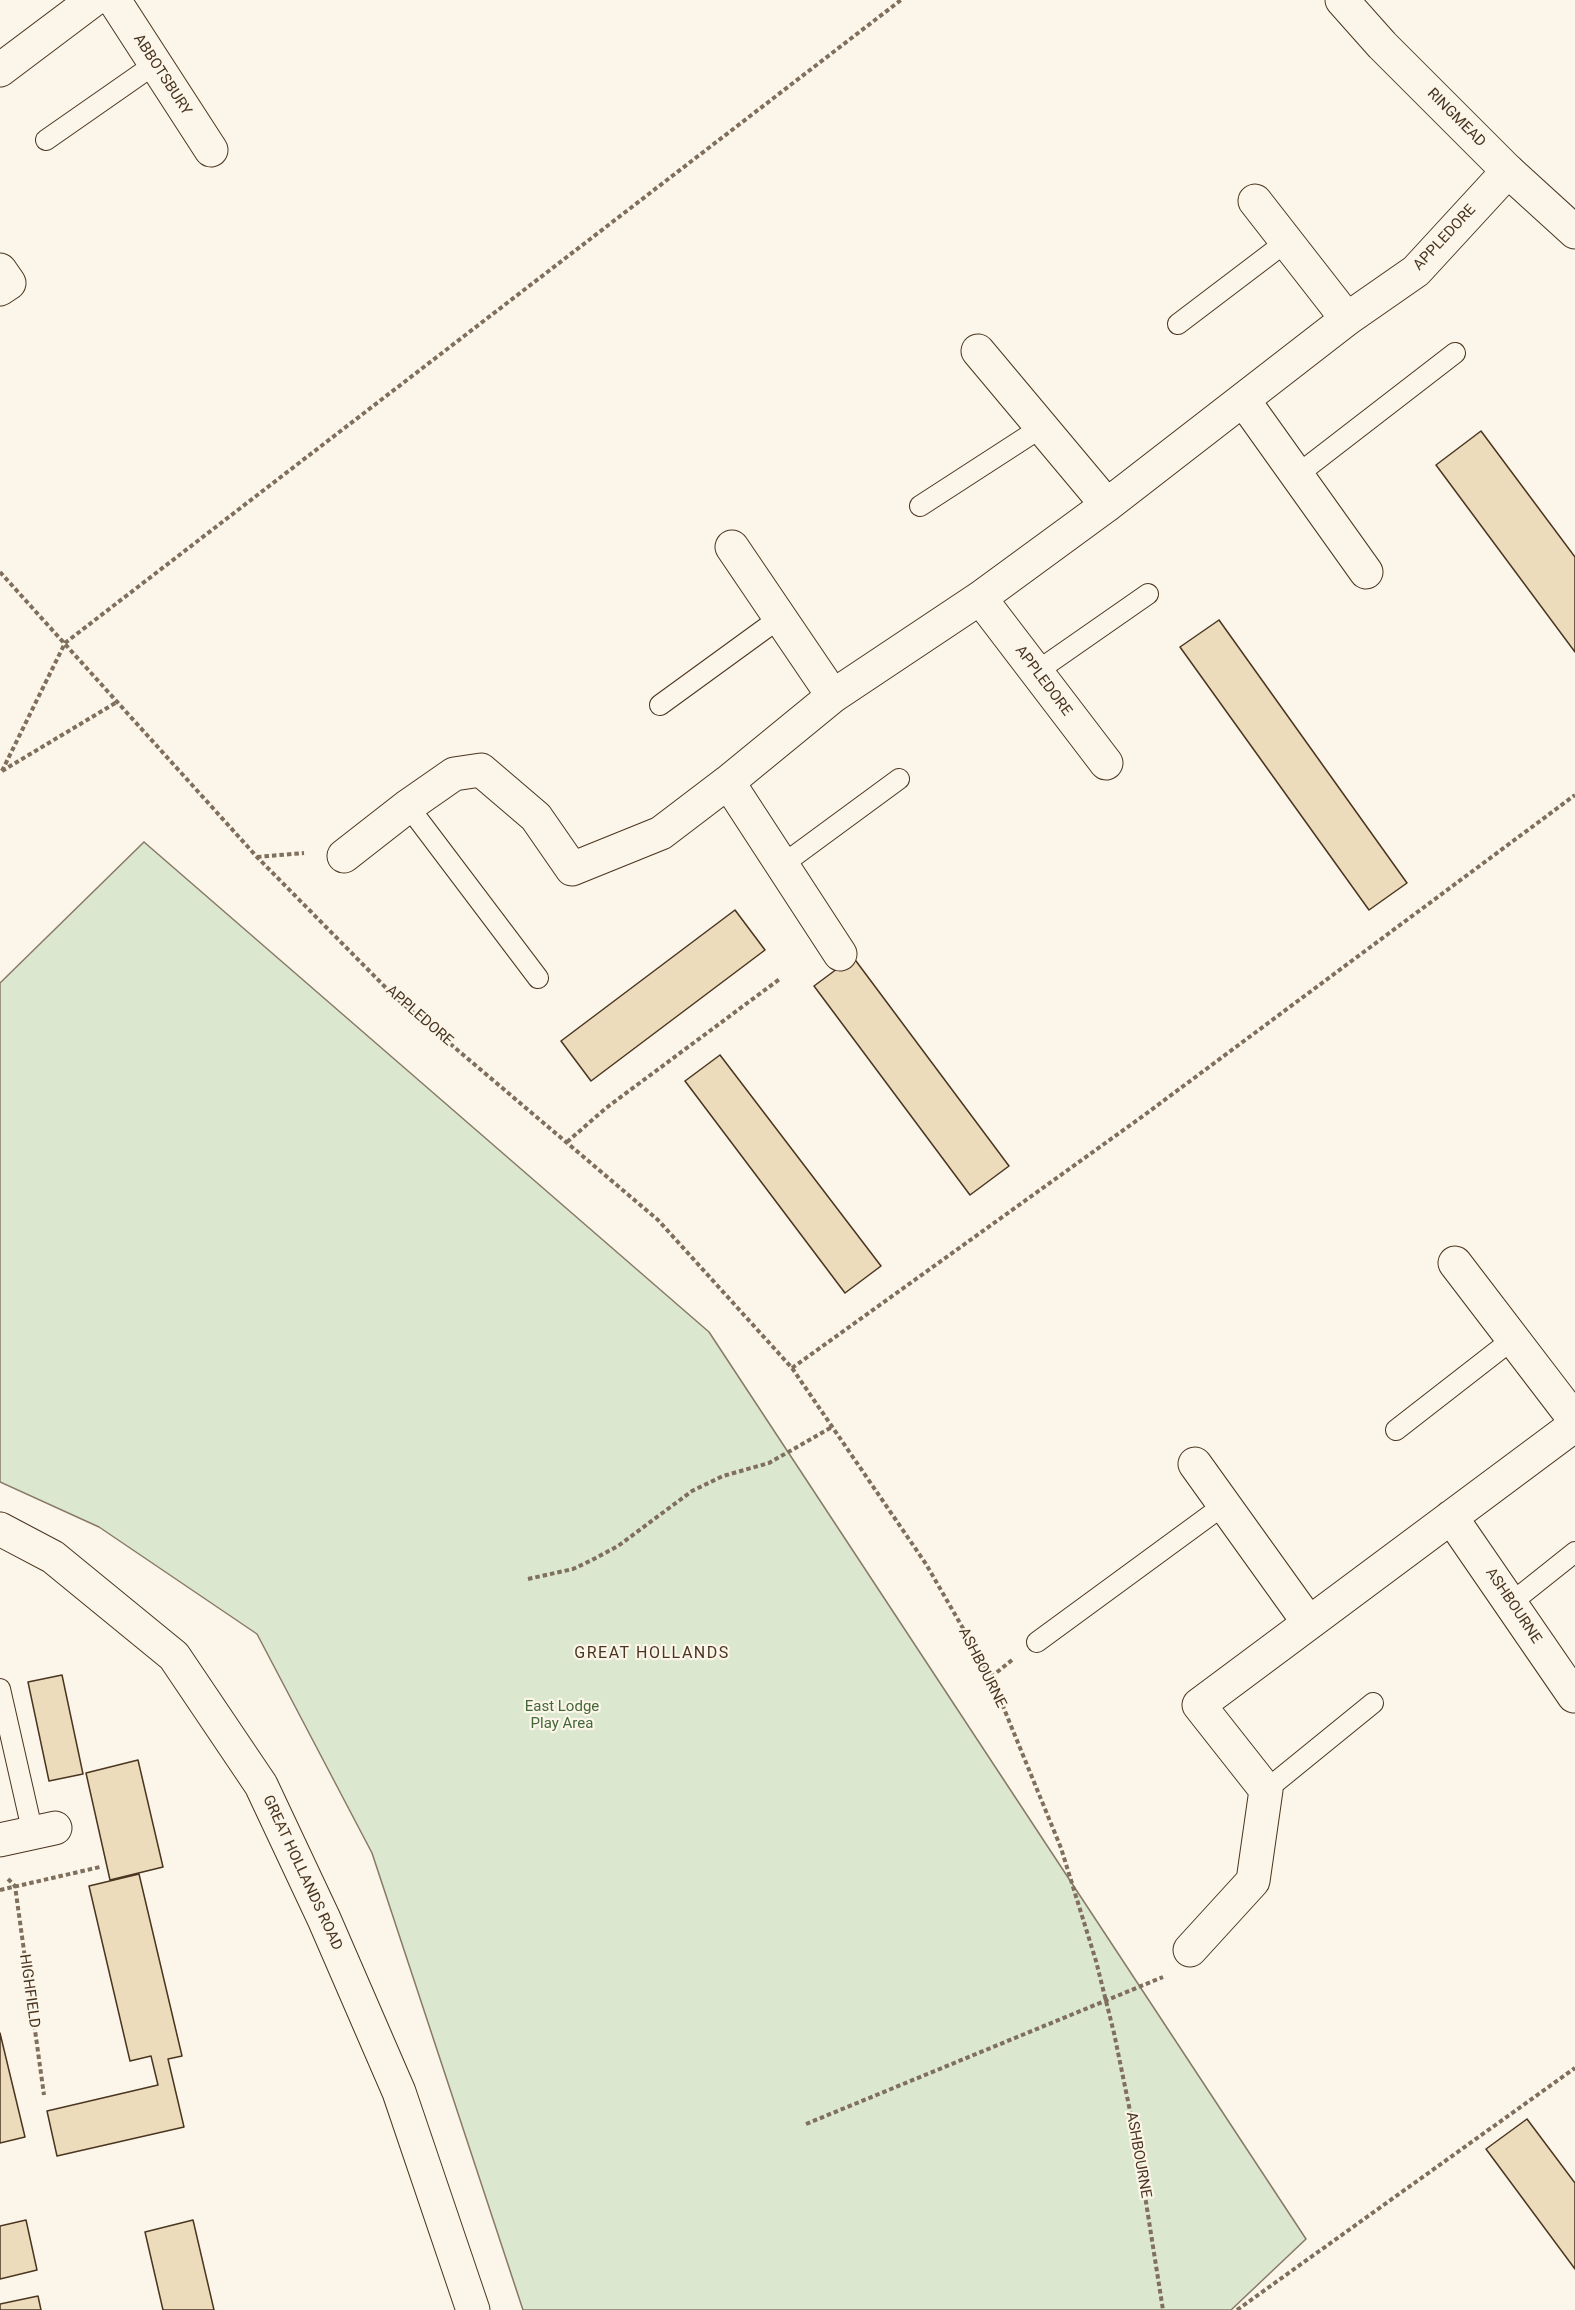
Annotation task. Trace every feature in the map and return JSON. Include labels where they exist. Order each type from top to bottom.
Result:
[{"type":"street","points":[[0,70],[93,0]]},
{"type":"street","name":"ABBOTSBURY","points":[[114,0],[211,150]]},
{"type":"street","name":"RINGMEAD","points":[[1342,0],[1382,45],[1508,171],[1575,232]]},
{"type":"street","name":"APPLEDORE","points":[[344,856],[408,806],[454,774],[481,770],[536,817],[572,869],[661,833],[834,696],[980,598],[1244,401],[1347,319],[1416,271],[1508,171]]},
{"type":"street","points":[[1255,201],[1347,319]]},
{"type":"street","points":[[0,270],[9,283],[0,289]]},
{"type":"street","points":[[978,351],[1107,505]]},
{"type":"street","points":[[1244,401],[1366,572]]},
{"type":"street","points":[[732,547],[834,696]]},
{"type":"street","name":"APPLEDORE","points":[[980,598],[1106,763]]},
{"type":"street","points":[[728,782],[840,954]]},
{"type":"street","points":[[1455,1263],[1575,1420]]},
{"type":"street","points":[[1190,1950],[1253,1881],[1266,1790],[1199,1705],[1575,1425]]},
{"type":"street","points":[[1195,1464],[1309,1623]]},
{"type":"street","name":"ASHBOURNE","points":[[1451,1517],[1574,1696]]},
{"type":"street","name":"GREAT HOLLANDS ROAD","points":[[0,1529],[53,1557],[174,1656],[261,1785],[324,1919],[399,2092],[473,2310]]},
{"type":"street","points":[[0,1840],[44,1831]]},
{"type":"lane","points":[[46,141],[155,64]]},
{"type":"lane","points":[[1178,324],[1286,242]]},
{"type":"lane","points":[[1297,475],[1455,353]]},
{"type":"lane","points":[[920,506],[1042,427]]},
{"type":"lane","points":[[1036,672],[1148,594]]},
{"type":"lane","points":[[660,705],[781,617]]},
{"type":"lane","points":[[782,865],[899,779]]},
{"type":"lane","points":[[408,806],[538,978]]},
{"type":"lane","points":[[1396,1430],[1513,1339]]},
{"type":"lane","points":[[1036,1642],[1224,1505]]},
{"type":"lane","points":[[1511,1603],[1575,1552]]},
{"type":"lane","points":[[0,1689],[44,1831]]},
{"type":"lane","points":[[1266,1790],[1373,1703]]},
{"type":"path","points":[[1,771],[65,643],[901,0]]},
{"type":"path","name":"APPLEDORE","points":[[0,572],[256,857],[395,997],[657,1220],[792,1368]]},
{"type":"path","points":[[1,771],[117,702]]},
{"type":"path","points":[[792,1368],[1143,1116],[1575,795]]},
{"type":"path","points":[[256,857],[313,853],[344,856]]},
{"type":"path","points":[[567,1142],[606,1108],[781,978]]},
{"type":"path","name":"ASHBOURNE","points":[[792,1368],[926,1564],[991,1677],[1061,1848],[1096,1961],[1114,2033],[1137,2145],[1163,2310]]},
{"type":"path","points":[[528,1579],[573,1569],[592,1560],[618,1546],[692,1491],[723,1476],[769,1463],[832,1427]]},
{"type":"path","points":[[0,1890],[100,1867]]},
{"type":"path","name":"HIGHFIELD","points":[[15,1886],[44,2095]]},
{"type":"path","points":[[806,2124],[1163,1977],[1190,1950]]},
{"type":"path","points":[[1237,2310],[1575,2068]]},
{"type":"green space","name":"East Lodge Play Area","points":[[144,842],[709,1332],[1306,2239],[1231,2310],[523,2310],[372,1853],[257,1634],[99,1527],[0,1482],[0,983]]},
{"type":"building","points":[[1481,431],[1575,557],[1575,652],[1436,465]]},
{"type":"building","points":[[1219,620],[1407,883],[1369,910],[1180,647]]},
{"type":"building","points":[[735,910],[765,950],[591,1081],[561,1041]]},
{"type":"building","points":[[853,957],[1009,1166],[970,1195],[814,986]]},
{"type":"building","points":[[720,1055],[881,1266],[845,1293],[685,1081]]},
{"type":"building","points":[[62,1675],[83,1774],[49,1781],[28,1682]]},
{"type":"building","points":[[138,1760],[163,1867],[110,1880],[86,1773]]},
{"type":"building","points":[[139,1874],[182,2056],[168,2059],[184,2127],[57,2156],[47,2111],[158,2085],[151,2056],[130,2061],[89,1886]]},
{"type":"building","points":[[0,2033],[25,2137],[0,2143]]},
{"type":"building","points":[[1527,2119],[1575,2183],[1575,2269],[1486,2149]]},
{"type":"building","points":[[26,2220],[37,2270],[0,2279],[0,2226]]},
{"type":"building","points":[[193,2220],[214,2310],[163,2310],[145,2232]]},
{"type":"building","points":[[38,2296],[41,2310],[0,2310],[0,2304]]},
{"type":"district","name":"GREAT HOLLANDS","points":[[652,1654]]}]
